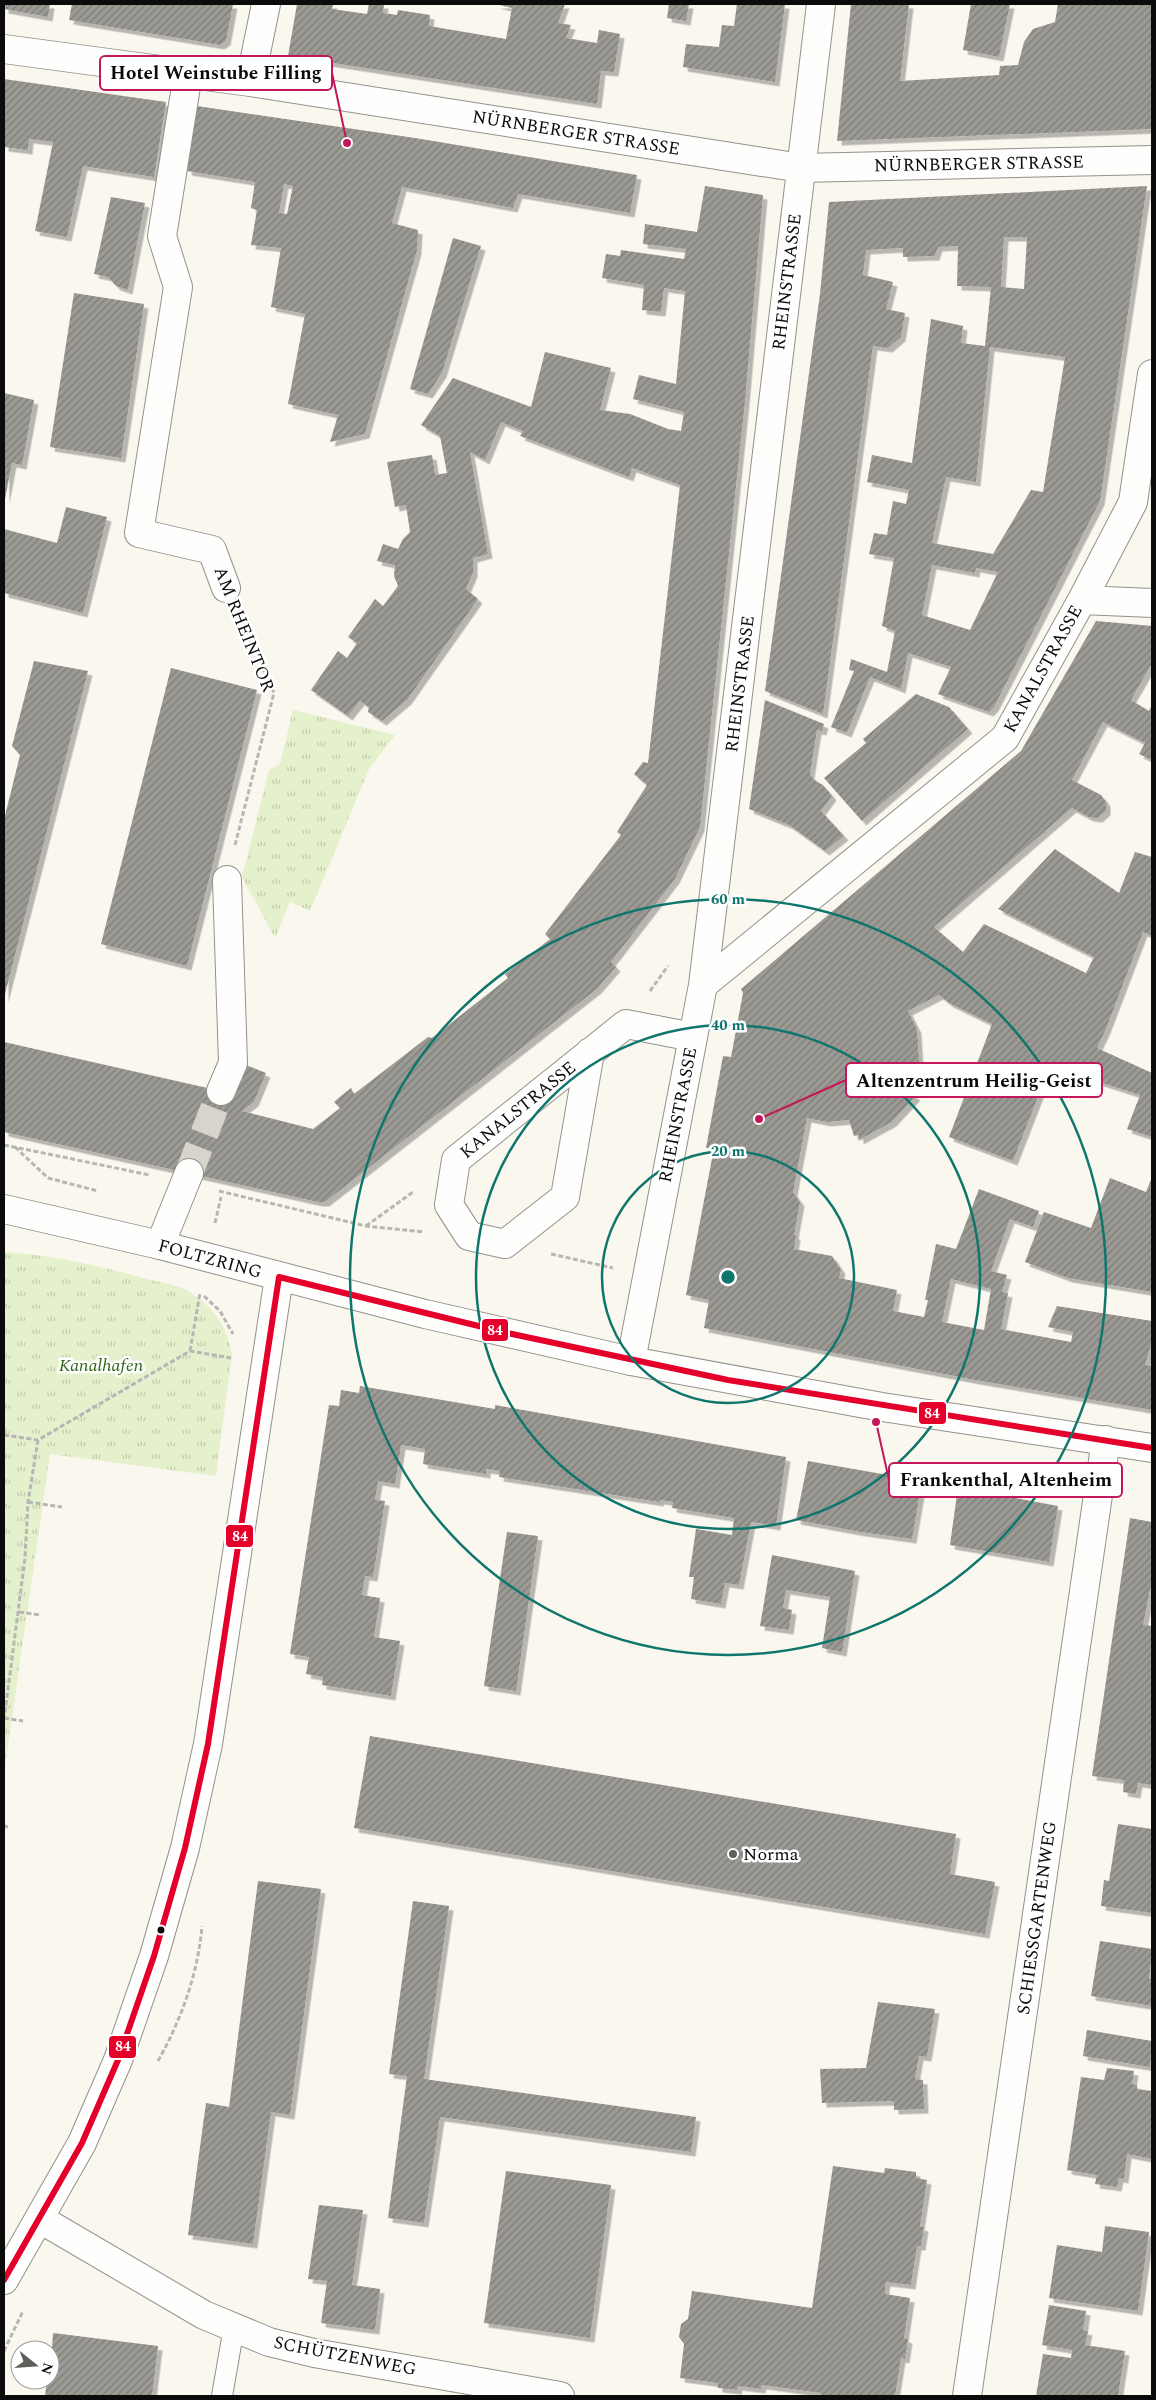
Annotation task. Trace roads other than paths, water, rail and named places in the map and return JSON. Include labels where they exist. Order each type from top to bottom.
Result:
[{"type":"street","points":[[250,82],[266,4]]},
{"type":"street","name":"RHEINSTRASSE","points":[[632,1360],[703,985],[821,4]]},
{"type":"street","name":"NÜRNBERGER STRASSE","points":[[4,49],[250,82],[801,168],[1152,160]]},
{"type":"street","name":"AM RHEINTOR","points":[[188,74],[162,236],[178,288],[139,533],[212,550],[226,588]]},
{"type":"street","name":"KANALSTRASSE","points":[[703,985],[1005,738],[1082,600],[1133,502],[1152,374]]},
{"type":"street","points":[[1082,600],[1152,604]]},
{"type":"street","points":[[221,1091],[233,1063],[227,880]]},
{"type":"street","name":"KANALSTRASSE","points":[[590,1052],[565,1197],[505,1244],[469,1236],[449,1205],[456,1160],[590,1052],[626,1024],[693,1037]]},
{"type":"street","points":[[160,1245],[187,1178]]},
{"type":"street","name":"FOLTZRING","points":[[4,1209],[160,1245],[442,1319],[632,1360],[882,1406],[1152,1448]]},
{"type":"street","points":[[4,2280],[82,2143],[118,2060],[154,1956],[186,1848],[208,1744],[279,1277]]},
{"type":"street","name":"SCHIESSGARTENWEG","points":[[968,2396],[1106,1440]]},
{"type":"street","name":"SCHÜTZENWEG","points":[[40,2219],[204,2315],[269,2342],[314,2353],[560,2396]]},
{"type":"lane","points":[[222,2396],[234,2327]]},
{"type":"tunnel","points":[[189,1173],[221,1091]]},
{"type":"place","name":"Hotel Weinstube Filling","points":[[347,143]]},
{"type":"place","name":"Altenzentrum Heilig-Geist","points":[[759,1119]]},
{"type":"place","name":"Frankenthal, Altenheim","points":[[876,1422]]},
{"type":"place","name":"Norma","points":[[733,1854]]},
{"type":"park label","name":"Kanalhafen","points":[[101,1365]]}]
